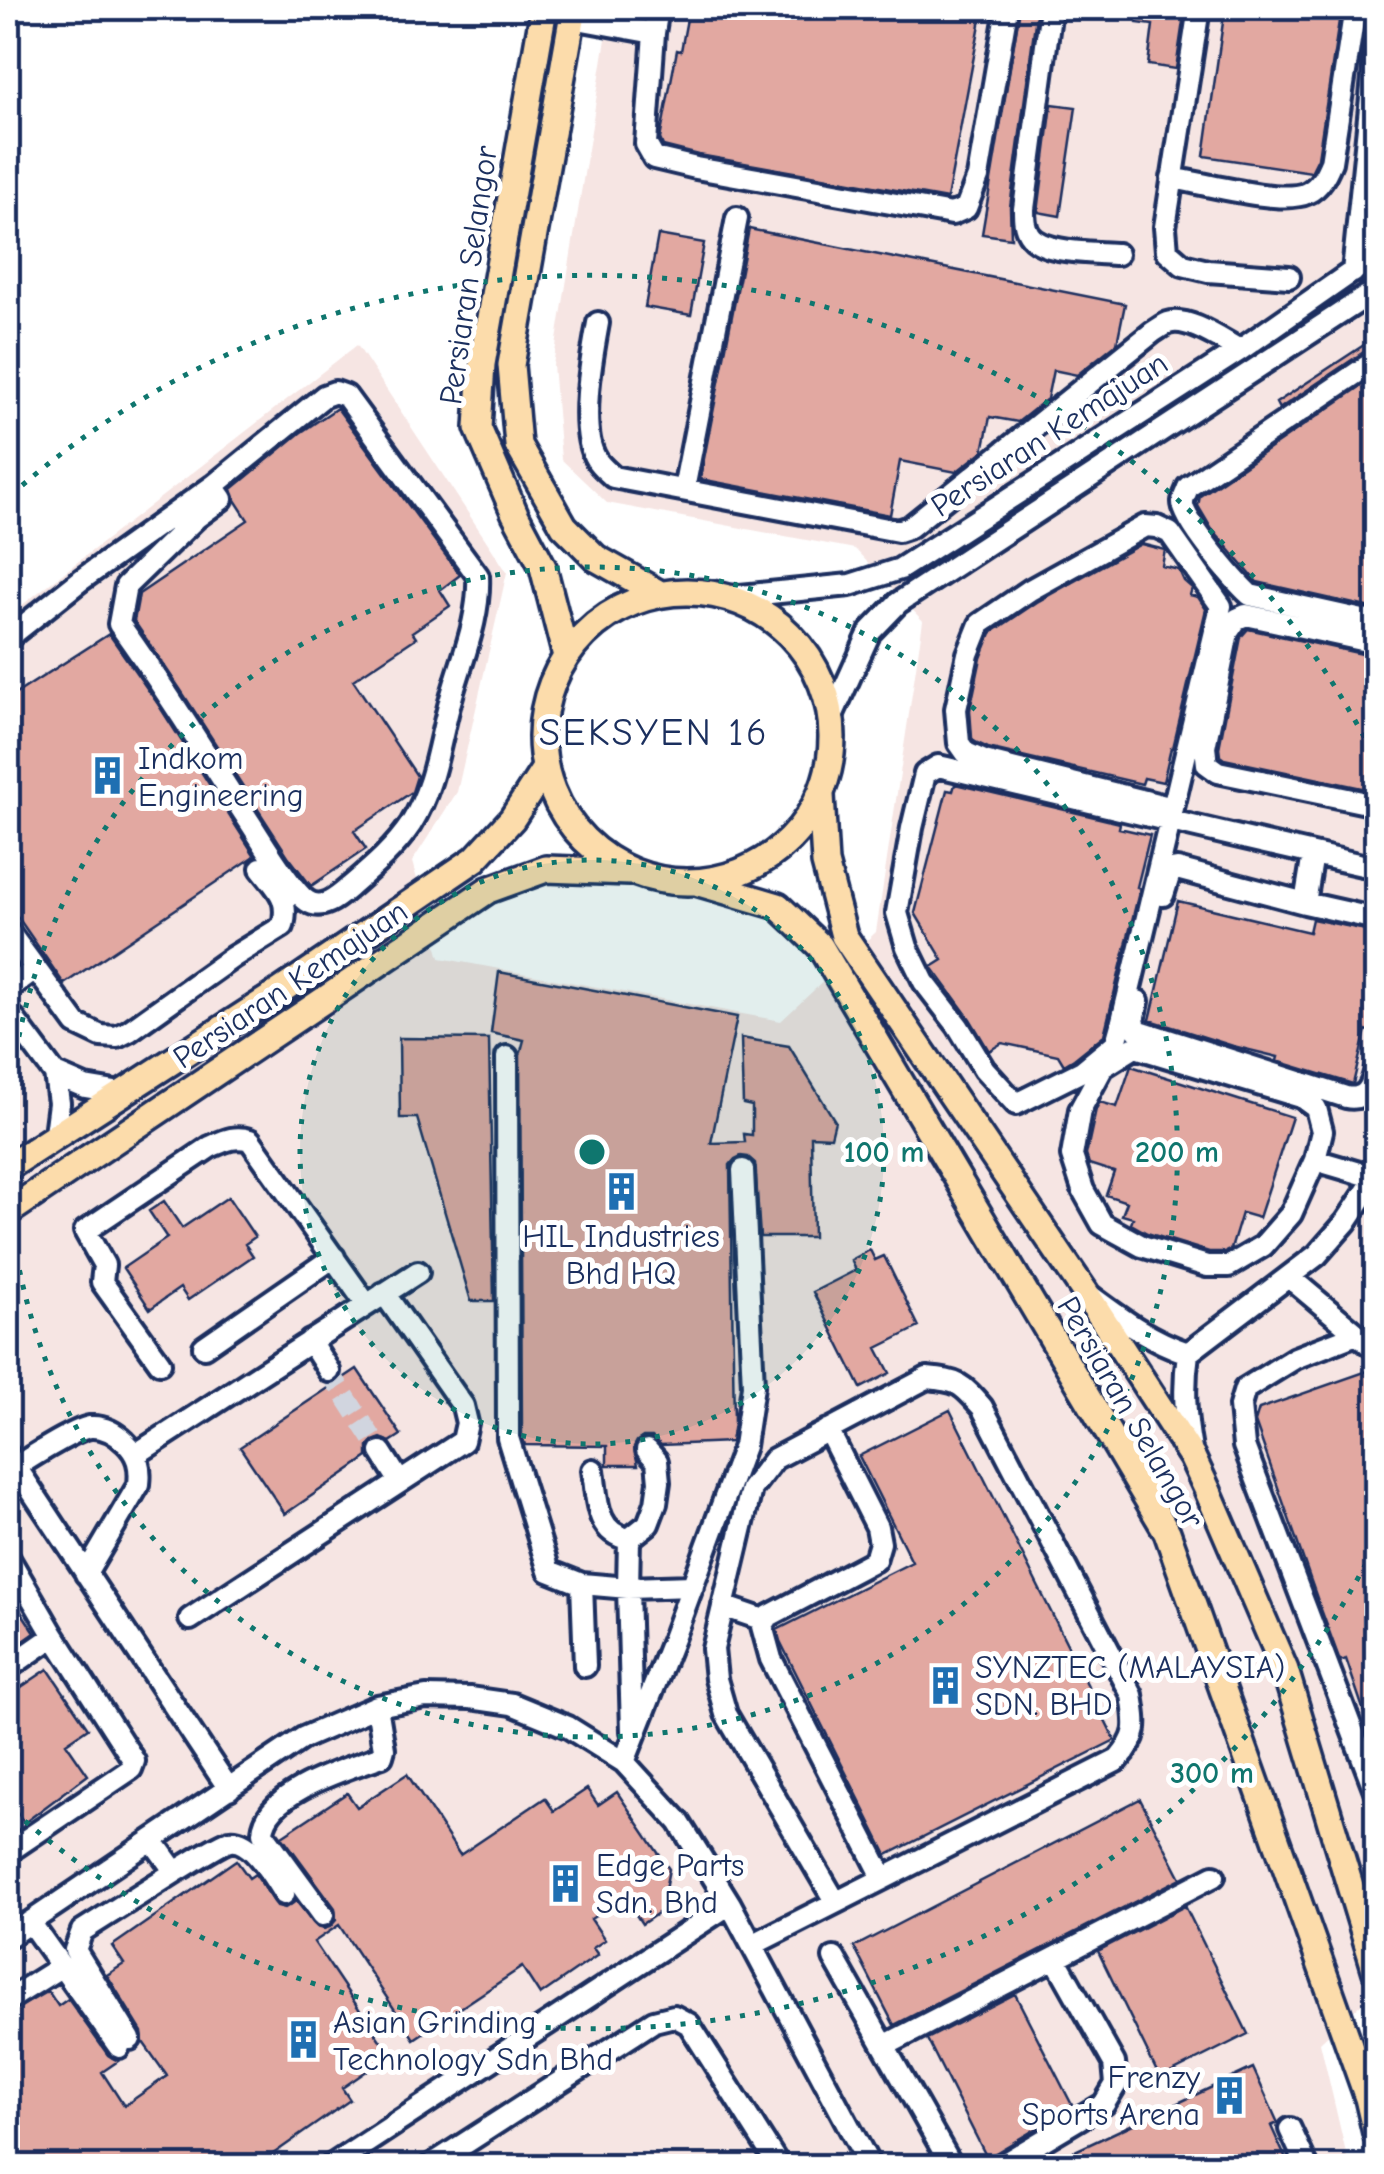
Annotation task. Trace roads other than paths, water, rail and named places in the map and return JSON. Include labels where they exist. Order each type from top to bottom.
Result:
[{"type":"main road","name":"Persiaran Selangor","points":[[544,8],[482,364],[478,428],[543,567],[566,656]]},
{"type":"main road","name":"Persiaran Selangor","points":[[573,13],[511,364],[518,445],[564,526],[596,558],[660,594]]},
{"type":"main road","points":[[695,591],[730,597],[767,615],[798,642],[820,678],[832,718],[832,757],[821,794],[801,828],[772,856],[738,875],[699,884],[664,882],[630,872],[591,848],[562,812],[545,768],[542,729],[549,691],[566,656],[592,627],[624,606],[660,594],[695,591]]},
{"type":"main road","name":"Persiaran Kemajuan","points":[[8,1167],[270,998],[475,859],[512,819],[545,768]]},
{"type":"main road","name":"Persiaran Selangor","points":[[821,794],[826,863],[844,936],[1192,1457],[1285,1670],[1376,1972]]},
{"type":"main road","name":"Persiaran Kemajuan","points":[[8,1212],[488,890],[546,869],[630,872]]},
{"type":"main road","name":"Persiaran Selangor","points":[[699,884],[778,906],[820,946],[1167,1532],[1368,2098],[1376,2133]]},
{"type":"street","points":[[658,8],[646,144],[654,158],[952,214],[966,208],[978,177],[1008,8]]},
{"type":"street","points":[[1051,8],[1024,210],[1026,230],[1036,243],[1117,254]]},
{"type":"street","points":[[1199,8],[1164,226],[1167,251],[1183,265],[1208,272],[1288,276]]},
{"type":"street","points":[[1172,178],[1280,197],[1307,194],[1323,180],[1332,162],[1355,8]]},
{"type":"street","points":[[573,13],[654,33]]},
{"type":"street","points":[[1353,272],[1376,52]]},
{"type":"street","points":[[684,489],[737,218]]},
{"type":"street","name":"Persiaran Kemajuan","points":[[730,597],[850,585],[900,568],[1240,350],[1376,256]]},
{"type":"street","name":"Persiaran Kemajuan","points":[[832,718],[870,632],[898,603],[1376,290]]},
{"type":"street","points":[[598,323],[589,371],[588,436],[596,459],[613,477],[898,531],[910,526],[1170,322],[1196,326],[1240,350]]},
{"type":"street","points":[[1376,360],[1188,487],[1182,504],[1186,517],[1250,595],[1376,623]]},
{"type":"street","points":[[8,638],[81,580],[214,486],[324,396],[335,392],[346,396],[478,576],[479,592],[431,786],[410,825],[386,855],[334,901],[317,905],[304,900],[119,624],[126,586],[196,518],[222,499],[214,486]]},
{"type":"street","points":[[1172,814],[938,766],[925,774],[897,913],[907,947],[924,982],[958,1026],[984,1070],[1016,1104],[1082,1071],[1116,1043],[1172,814],[1221,606],[1170,533],[1146,526],[1030,590],[980,624],[968,654],[956,709],[959,743],[966,752],[984,760],[1172,814],[1313,854],[1376,868]]},
{"type":"street","points":[[1376,643],[1246,615],[1238,619],[1228,632],[1206,747],[1207,764],[1218,772],[1376,805]]},
{"type":"street","points":[[1305,903],[1313,854]]},
{"type":"street","points":[[8,931],[76,1024],[100,1036],[117,1037],[283,926],[287,910],[284,899],[261,868]]},
{"type":"street","points":[[1376,919],[1172,870],[1160,901],[1134,1021],[1137,1030],[1356,1099],[1366,1093],[1376,1069]]},
{"type":"street","points":[[8,989],[35,969]]},
{"type":"street","points":[[8,1012],[55,1074],[85,1087],[121,1093]]},
{"type":"street","points":[[1135,1047],[1301,1097],[1316,1108],[1322,1131],[1315,1160],[1291,1214],[1263,1246],[1229,1266],[1207,1266],[1142,1246],[1102,1224],[1083,1190],[1072,1156],[1080,1110],[1103,1067],[1135,1047]]},
{"type":"street","points":[[507,1057],[508,1438],[548,1571],[582,1584],[628,1588],[693,1586]]},
{"type":"street","points":[[55,1074],[56,1134]]},
{"type":"street","points":[[160,1363],[102,1282],[104,1264],[84,1231],[210,1147],[240,1137],[250,1140],[334,1257],[376,1299],[463,1406],[467,1423],[463,1441],[190,1619]]},
{"type":"street","points":[[1192,1457],[1184,1414],[1188,1353],[1316,1256],[1346,1222],[1376,1177],[1315,1160]]},
{"type":"street","points":[[624,1762],[744,1446],[753,1386],[743,1170]]},
{"type":"street","points":[[204,1347],[334,1257]]},
{"type":"street","points":[[135,1455],[418,1272]]},
{"type":"street","points":[[1290,1278],[1376,1350]]},
{"type":"street","points":[[1085,1292],[1147,1336],[1188,1353]]},
{"type":"street","points":[[1358,1334],[1295,1358],[1245,1389],[1240,1406],[1244,1446],[1376,1793]]},
{"type":"street","points":[[310,1341],[329,1371]]},
{"type":"street","points":[[752,1945],[1118,1760],[1136,1734],[1132,1695],[982,1407],[963,1385],[947,1380],[928,1378],[774,1459],[751,1489],[722,1606],[713,1649],[726,1714],[835,1901]]},
{"type":"street","points":[[86,1574],[139,1484],[140,1468],[135,1455],[124,1440],[106,1428],[86,1427],[10,1465],[228,1789]]},
{"type":"street","points":[[828,1430],[877,1527],[880,1543],[875,1560],[764,1620],[762,1626],[770,1659],[883,1877]]},
{"type":"street","points":[[593,1470],[600,1519],[618,1537],[629,1539],[648,1524],[656,1503],[657,1462],[646,1450]]},
{"type":"street","points":[[381,1452],[400,1482]]},
{"type":"street","points":[[629,1539],[632,1740]]},
{"type":"street","points":[[8,1558],[134,1760],[132,1770],[8,1852]]},
{"type":"street","points":[[582,1584],[585,1666]]},
{"type":"street","points":[[722,1606],[764,1620]]},
{"type":"street","points":[[8,1668],[54,1636]]},
{"type":"street","points":[[8,1937],[303,1738],[377,1706],[426,1697],[512,1704],[568,1728],[624,1762],[679,1822],[730,1904],[870,2166]]},
{"type":"street","points":[[324,1915],[262,1833],[263,1822],[302,1787],[382,1756],[377,1706]]},
{"type":"street","points":[[152,1840],[175,1872]]},
{"type":"street","points":[[30,1922],[124,2043],[74,1950],[82,1931],[230,1841],[244,1844],[284,1894]]},
{"type":"street","points":[[884,2046],[1214,1876]]},
{"type":"street","points":[[330,2166],[730,1904]]},
{"type":"street","points":[[834,1958],[952,2166]]},
{"type":"street","points":[[1000,2166],[1104,2104],[1116,2084],[1114,2062],[1055,1958]]},
{"type":"street","points":[[8,2000],[62,1966]]},
{"type":"street","points":[[430,2166],[654,2021],[674,2016],[689,2024],[779,2166]]},
{"type":"street","points":[[1290,2129],[1308,2166]]},
{"type":"tunnel","points":[[329,1371],[381,1452]]},
{"type":"place","name":"Indkom Engineering","points":[[108,776]]},
{"type":"place","name":"HIL Industries Bhd HQ","points":[[621,1191]]},
{"type":"place","name":"SYNZTEC (MALAYSIA) SDN. BHD","points":[[945,1685]]},
{"type":"place","name":"Edge Parts Sdn. Bhd","points":[[566,1883]]},
{"type":"place","name":"Asian Grinding Technology Sdn Bhd","points":[[303,2040]]},
{"type":"place","name":"Frenzy Sports Arena","points":[[1230,2095]]},
{"type":"district","name":"SEKSYEN 16","points":[[654,732]]}]
